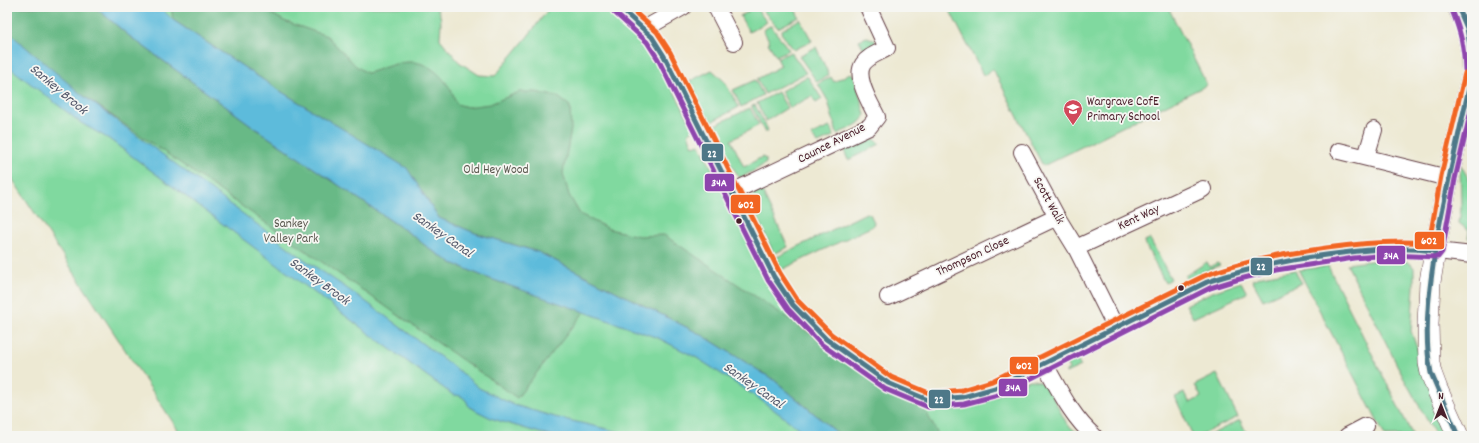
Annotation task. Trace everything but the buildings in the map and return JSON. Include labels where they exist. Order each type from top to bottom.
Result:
[{"type":"street","points":[[619,7],[652,37],[664,56],[774,277],[793,305],[826,340],[888,383],[928,400],[963,397],[996,388],[1207,282],[1228,274],[1260,266],[1316,256],[1388,248],[1435,251],[1472,256]]},
{"type":"street","points":[[644,29],[683,7]]},
{"type":"street","points":[[716,7],[734,42]]},
{"type":"street","name":"Caunce Avenue","points":[[732,192],[869,127],[876,117],[861,82],[860,73],[863,65],[870,57],[887,48],[868,7]]},
{"type":"street","points":[[1458,7],[1469,27],[1472,70]]},
{"type":"street","points":[[1458,436],[1431,373],[1429,363],[1428,324],[1430,282],[1435,251],[1448,178],[1472,75]]},
{"type":"street","points":[[1366,158],[1374,130]]},
{"type":"street","points":[[1339,151],[1448,178]]},
{"type":"street","name":"Scott Walk","points":[[1022,152],[1057,217],[1076,248],[1116,328]]},
{"type":"street","name":"Kent Way","points":[[1076,248],[1203,189]]},
{"type":"street","name":"Thompson Close","points":[[888,297],[1057,217]]},
{"type":"street","points":[[1044,363],[1070,408],[1087,430],[1094,436]]},
{"type":"street","points":[[1347,436],[1366,426]]},
{"type":"green space","name":"Sankey Valley Park","points":[[7,7],[435,7],[441,18],[440,39],[459,62],[479,75],[495,76],[550,7],[608,7],[650,46],[694,129],[688,134],[693,146],[699,144],[787,309],[802,328],[924,410],[931,408],[961,409],[980,403],[1029,380],[1040,382],[1049,390],[1067,424],[1081,436],[182,436],[7,171]]},
{"type":"green space","points":[[7,7],[95,7],[128,35],[262,133],[412,235],[431,250],[452,263],[485,277],[585,311],[517,398],[81,94],[7,34]]},
{"type":"green space","name":"Old Hey Wood","points":[[171,7],[265,7],[269,12],[284,21],[327,36],[356,66],[367,73],[404,62],[416,62],[428,66],[439,74],[447,84],[457,104],[467,107],[490,104],[519,92],[536,92],[558,97],[570,106],[571,129],[563,173],[569,195],[580,214],[609,229],[639,236],[664,235],[925,410],[939,436],[841,436],[774,380],[702,335],[538,252],[475,233],[439,218],[406,168],[277,89],[173,20]]},
{"type":"green space","points":[[746,7],[755,7],[767,22],[749,32],[740,16],[748,12]]},
{"type":"green space","points":[[760,7],[794,7],[799,17],[778,28]]},
{"type":"green space","name":"Wargrave CofE Primary School","points":[[948,7],[1168,7],[1207,85],[1043,166],[993,69],[983,75]]},
{"type":"green space","points":[[800,19],[812,41],[794,50],[781,33],[782,30]]},
{"type":"green space","points":[[770,26],[789,50],[776,56],[768,43],[770,42],[763,30]]},
{"type":"green space","points":[[867,37],[875,40],[876,45],[867,55],[859,40]]},
{"type":"green space","points":[[816,47],[829,75],[817,82],[799,56]]},
{"type":"green space","points":[[791,52],[806,73],[765,94],[757,79],[781,66],[777,58]]},
{"type":"green space","points":[[712,70],[724,81],[739,107],[709,123],[690,87],[690,81]]},
{"type":"green space","points":[[850,73],[854,75],[865,115],[857,125],[837,134],[828,101],[818,84],[831,77],[834,82]]},
{"type":"green space","points":[[808,77],[822,99],[816,103],[812,96],[790,108],[781,91]]},
{"type":"green space","points":[[755,80],[763,95],[741,107],[733,90]]},
{"type":"green space","points":[[778,92],[787,108],[766,121],[757,103]]},
{"type":"green space","points":[[755,105],[768,130],[765,133],[752,107]]},
{"type":"green space","points":[[750,108],[759,125],[731,140],[744,167],[762,157],[766,159],[766,163],[740,178],[729,162],[713,126]]},
{"type":"green space","points":[[830,127],[834,136],[818,143],[811,135]]},
{"type":"green space","points":[[866,137],[873,138],[880,144],[848,160],[843,148]]},
{"type":"green space","points":[[1460,164],[1472,184],[1472,239],[1468,238],[1469,231],[1459,223],[1461,208]]},
{"type":"green space","points":[[760,187],[788,247],[774,254],[753,208],[753,196]]},
{"type":"green space","points":[[866,213],[870,214],[874,222],[873,226],[781,270],[776,259],[777,257]]},
{"type":"green space","points":[[1150,239],[1171,279],[1165,283],[1144,242]]},
{"type":"green space","points":[[1384,259],[1404,260],[1411,264],[1414,268],[1411,331],[1448,436],[1436,436],[1403,377],[1347,264]]},
{"type":"green space","points":[[1207,262],[1210,267],[1217,263],[1220,265],[1186,279],[1185,276]]},
{"type":"green space","points":[[1328,266],[1413,436],[1385,436],[1299,270]]},
{"type":"green space","points":[[1295,270],[1302,283],[1263,300],[1252,280],[1262,276]]},
{"type":"green space","points":[[1241,282],[1247,293],[1193,318],[1186,305],[1210,293]]},
{"type":"green space","points":[[1074,356],[1081,366],[1066,373],[1069,369],[1066,362]]},
{"type":"green space","points":[[1217,374],[1238,417],[1198,436],[1193,436],[1175,397],[1184,393],[1190,403],[1201,397],[1195,385]]},
{"type":"green space","points":[[1240,420],[1248,436],[1208,436]]},
{"type":"water","name":"Sankey Canal","points":[[95,7],[160,7],[173,20],[277,89],[407,168],[439,218],[475,233],[538,252],[702,335],[774,380],[841,436],[809,436],[758,398],[697,358],[658,338],[485,277],[452,263],[262,133],[128,35]]},
{"type":"water","name":"Sankey Brook","points":[[7,31],[81,94],[304,259],[361,298],[462,373],[479,388],[514,405],[555,417],[637,436],[555,436],[493,419],[469,407],[463,398],[453,395],[109,139],[81,123],[9,67],[7,67]]},
{"type":"transit line","name":"22","points":[[619,7],[652,37],[664,56],[774,277],[793,305],[826,339],[888,383],[928,400],[963,397],[995,388],[1207,282],[1236,273],[1311,257],[1380,249],[1435,251]]},
{"type":"transit line","name":"602","points":[[629,7],[657,32],[670,52],[780,273],[798,301],[831,334],[891,377],[929,393],[962,390],[992,381],[1204,276],[1234,266],[1310,250],[1352,245],[1378,242],[1429,243],[1441,176],[1465,73]]},
{"type":"transit line","name":"22","points":[[1458,7],[1467,28],[1471,51],[1472,70]]},
{"type":"transit line","name":"34A","points":[[1452,10],[1462,40],[1465,70]]},
{"type":"transit line","name":"34A","points":[[614,12],[647,42],[658,59],[768,280],[788,309],[821,344],[885,389],[928,407],[964,404],[998,395],[1210,288],[1236,280],[1276,270],[1354,258],[1389,255],[1438,257],[1442,252],[1455,179],[1472,106]]},
{"type":"transit line","name":"22","points":[[1458,436],[1431,373],[1428,356],[1427,321],[1430,285],[1438,233],[1472,75]]},
{"type":"place","name":"Wargrave CofE Primary School","points":[[1073,126]]}]
